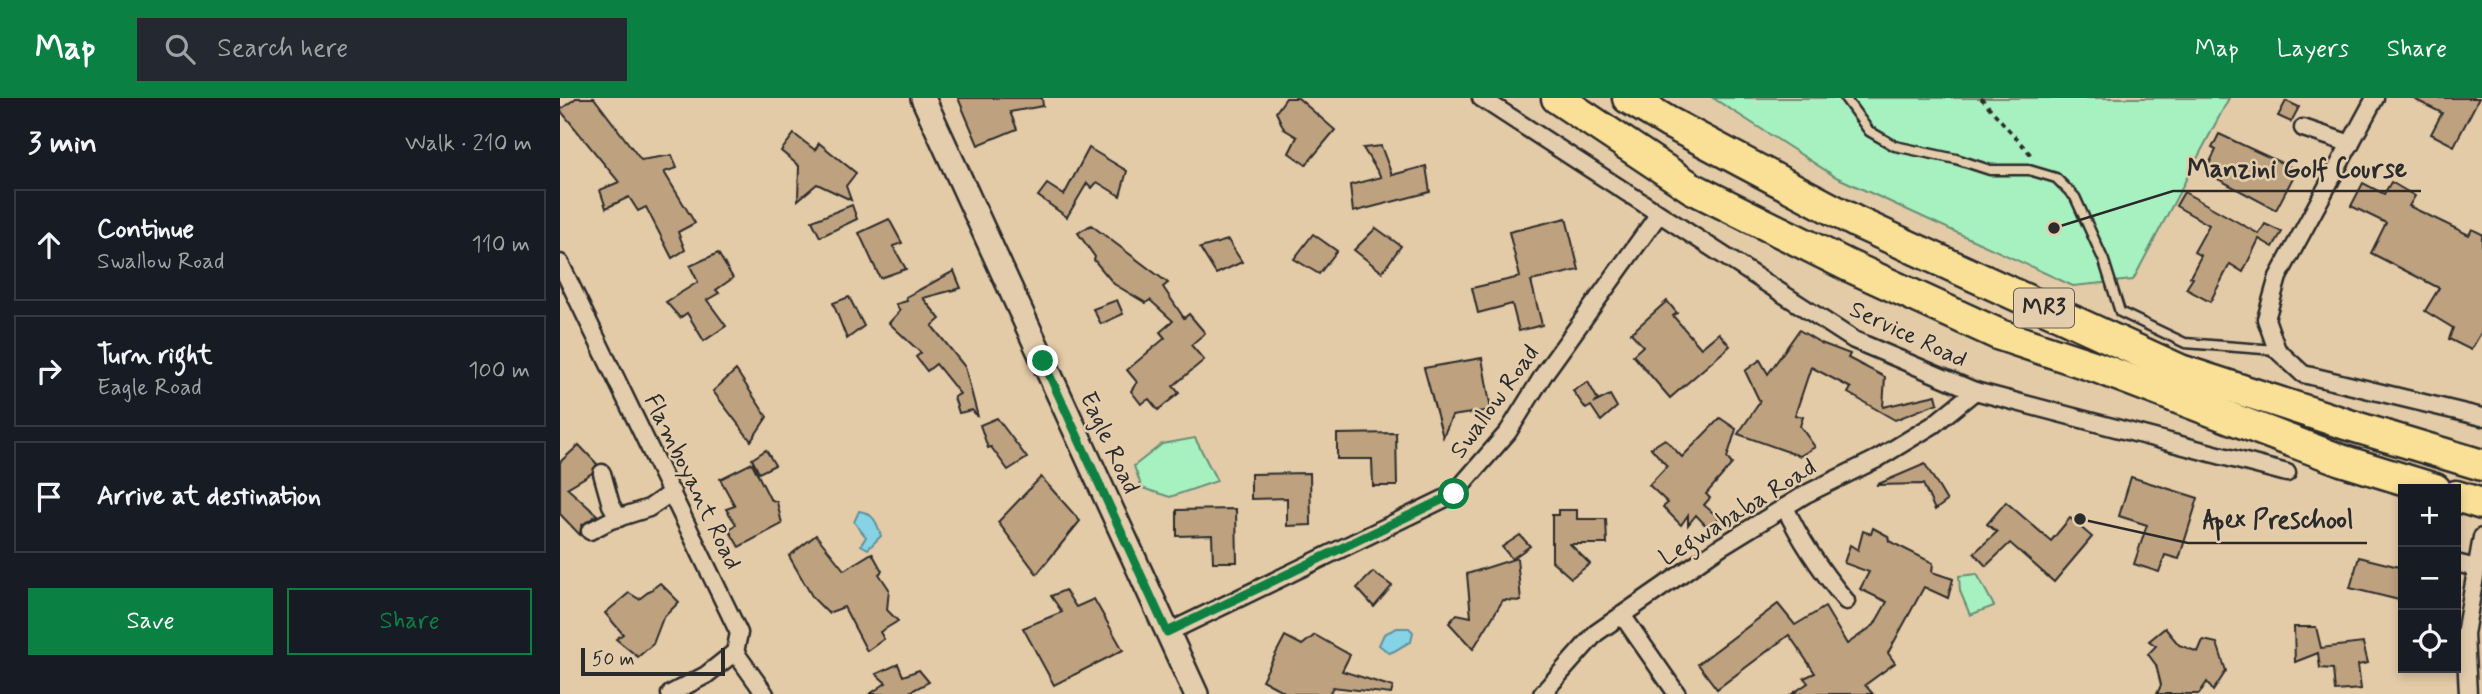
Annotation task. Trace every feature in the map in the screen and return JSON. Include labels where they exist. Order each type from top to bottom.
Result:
[{"type":"highway","name":"MR3","points":[[1558,98],[1692,188],[1847,265],[2000,335],[2096,367],[2341,460],[2419,484]]},
{"type":"highway","name":"MR3","points":[[1628,98],[1856,222],[2180,370],[2482,466]]},
{"type":"highway","points":[[2461,498],[2482,504]]},
{"type":"street","name":"Eagle Road","points":[[923,98],[1196,694]]},
{"type":"street","name":"Service Road","points":[[1481,98],[1854,340],[1975,391],[2287,473]]},
{"type":"street","points":[[2375,98],[2278,277],[2266,319],[2277,351],[2303,374],[2482,417]]},
{"type":"street","points":[[2304,128],[2351,144]]},
{"type":"street","name":"Swallow Road","points":[[1167,632],[1454,494],[1508,432],[1546,371],[1659,215]]},
{"type":"street","name":"Flamboyant Road","points":[[560,263],[739,633],[735,652]]},
{"type":"street","name":"Legwababa Road","points":[[1542,694],[1596,633],[1720,547],[1806,494],[1877,459],[1924,431],[1975,391]]},
{"type":"street","points":[[602,473],[611,505],[619,519]]},
{"type":"street","points":[[590,531],[649,508],[672,492]]},
{"type":"street","points":[[1786,507],[1821,570],[1846,601]]},
{"type":"street","points":[[2468,694],[2465,634],[2482,537]]},
{"type":"street","points":[[2461,564],[2476,568]]},
{"type":"street","points":[[1622,615],[1676,694]]},
{"type":"street","points":[[670,694],[706,675],[735,652],[765,694]]},
{"type":"lane","points":[[1845,98],[1869,131],[1895,146],[1956,159],[1990,170],[2029,170],[2056,178],[2075,197],[2104,261],[2120,312],[2186,343],[2277,351]]},
{"type":"path","points":[[1981,98],[2049,176]]},
{"type":"green space","points":[[1713,98],[2229,98],[2133,280],[2073,286],[1836,177]]},
{"type":"green space","points":[[1195,438],[1217,481],[1170,497],[1142,488],[1134,466],[1162,444]]},
{"type":"green space","points":[[1977,574],[1994,606],[1970,615],[1960,591],[1959,576]]},
{"type":"water","points":[[859,511],[874,519],[881,536],[868,549],[861,545],[866,537],[854,522]]},
{"type":"water","points":[[1397,628],[1409,628],[1413,632],[1411,642],[1389,653],[1379,645],[1384,634]]},
{"type":"building","points":[[576,98],[594,98],[641,160],[672,155],[677,168],[664,172],[695,223],[678,232],[685,250],[672,258],[646,207],[638,211],[629,197],[606,208],[600,190],[619,182],[560,110]]},
{"type":"building","points":[[958,98],[1042,98],[1043,106],[1010,112],[1017,129],[978,145]]},
{"type":"building","points":[[1286,98],[1298,98],[1335,130],[1306,165],[1289,153],[1297,137],[1284,129],[1276,112]]},
{"type":"building","points":[[2412,98],[2479,98],[2454,146],[2431,134],[2442,113]]},
{"type":"building","points":[[2286,101],[2299,107],[2291,122],[2278,116]]},
{"type":"building","points":[[794,134],[815,150],[819,143],[856,173],[846,186],[851,200],[817,184],[798,200],[799,166],[781,151]]},
{"type":"building","points":[[2219,134],[2297,170],[2276,210],[2205,172],[2216,150],[2212,148]]},
{"type":"building","points":[[1381,146],[1392,175],[1426,166],[1430,192],[1353,212],[1350,185],[1381,177],[1363,148]]},
{"type":"building","points":[[1089,148],[1127,171],[1120,196],[1097,182],[1092,188],[1087,183],[1067,217],[1038,196],[1047,184],[1064,195]]},
{"type":"building","points":[[2391,182],[2415,196],[2409,206],[2469,235],[2472,229],[2482,234],[2482,331],[2471,350],[2449,339],[2453,328],[2425,311],[2439,288],[2371,253],[2386,223],[2351,206],[2363,183],[2384,194]]},
{"type":"building","points":[[2184,192],[2259,234],[2265,224],[2282,232],[2273,247],[2259,239],[2243,272],[2230,264],[2210,302],[2186,289],[2201,256],[2194,252],[2209,225],[2176,206]]},
{"type":"building","points":[[852,205],[857,219],[820,237],[812,221]]},
{"type":"building","points":[[1566,218],[1579,270],[1531,281],[1542,325],[1519,331],[1512,304],[1478,313],[1472,288],[1520,277],[1509,232]]},
{"type":"building","points":[[889,219],[902,243],[893,246],[906,269],[880,278],[859,233]]},
{"type":"building","points":[[1091,225],[1168,283],[1163,287],[1184,318],[1189,314],[1205,333],[1191,345],[1204,360],[1173,386],[1179,393],[1158,410],[1149,399],[1141,404],[1131,391],[1137,382],[1127,370],[1165,338],[1160,332],[1173,321],[1150,300],[1146,303],[1114,284],[1094,260],[1095,257],[1078,233]]},
{"type":"building","points":[[1376,228],[1401,246],[1382,272],[1354,250]]},
{"type":"building","points":[[1313,234],[1337,251],[1319,274],[1294,259]]},
{"type":"building","points":[[1228,240],[1242,262],[1216,274],[1200,248]]},
{"type":"building","points":[[718,253],[733,278],[716,290],[719,293],[707,300],[726,326],[704,341],[687,313],[680,318],[666,302],[698,282],[690,266]]},
{"type":"building","points":[[954,271],[961,288],[923,298],[940,319],[932,326],[965,367],[978,417],[972,410],[959,413],[954,397],[960,394],[936,364],[927,371],[916,357],[921,353],[889,323],[900,311],[896,304],[907,301],[906,297]]},
{"type":"building","points":[[849,297],[864,326],[847,339],[833,303]]},
{"type":"building","points":[[1117,300],[1123,314],[1101,324],[1093,309]]},
{"type":"building","points":[[1667,301],[1677,313],[1673,316],[1701,348],[1719,333],[1730,346],[1670,398],[1633,355],[1643,346],[1631,333]]},
{"type":"building","points":[[1799,330],[1821,343],[1850,354],[1848,358],[1885,377],[1883,407],[1936,395],[1938,403],[1895,420],[1848,393],[1851,388],[1811,367],[1795,415],[1803,417],[1800,426],[1815,447],[1800,456],[1738,434],[1760,402],[1745,371],[1760,360],[1768,374]]},
{"type":"building","points":[[1482,358],[1491,410],[1452,416],[1443,437],[1424,368]]},
{"type":"building","points":[[736,370],[767,417],[751,441],[713,391]]},
{"type":"building","points":[[1588,382],[1598,400],[1594,403],[1610,395],[1617,407],[1601,421],[1591,406],[1586,409],[1573,391]]},
{"type":"building","points":[[997,418],[1027,458],[1008,470],[991,447],[988,448],[980,425]]},
{"type":"building","points":[[1720,418],[1736,429],[1727,458],[1732,464],[1706,494],[1710,498],[1704,505],[1719,518],[1710,530],[1696,515],[1688,525],[1688,515],[1681,525],[1663,507],[1668,503],[1649,485],[1667,466],[1651,448],[1665,439],[1682,457]]},
{"type":"building","points":[[1396,433],[1397,486],[1373,486],[1372,459],[1337,459],[1337,434]]},
{"type":"building","points":[[579,445],[597,464],[592,473],[567,488],[597,515],[582,525],[580,535],[560,514],[560,462]]},
{"type":"building","points":[[766,450],[775,465],[759,473],[752,459]]},
{"type":"building","points":[[752,463],[770,499],[777,502],[782,524],[739,547],[729,530],[736,524],[726,509],[735,506],[720,479]]},
{"type":"building","points":[[1925,464],[1947,501],[1935,510],[1923,484],[1876,485]]},
{"type":"building","points":[[1310,473],[1311,525],[1287,526],[1287,498],[1251,499],[1251,474]]},
{"type":"building","points":[[1041,477],[1080,521],[1037,574],[998,522]]},
{"type":"building","points":[[2131,477],[2198,498],[2179,559],[2165,555],[2159,572],[2134,564],[2147,525],[2119,516]]},
{"type":"building","points":[[2006,502],[2051,541],[2070,518],[2092,537],[2054,582],[2010,543],[1986,566],[1974,553],[1997,532],[1987,524]]},
{"type":"building","points":[[1236,509],[1237,562],[1213,562],[1212,535],[1177,536],[1177,510]]},
{"type":"building","points":[[1558,510],[1577,510],[1577,519],[1606,519],[1607,544],[1570,544],[1590,564],[1571,578],[1552,561],[1552,515],[1558,515]]},
{"type":"building","points":[[1873,528],[1888,536],[1889,541],[1933,563],[1932,572],[1953,579],[1948,598],[1924,587],[1888,653],[1895,663],[1865,685],[1873,694],[1792,694],[1808,683],[1804,678],[1815,673],[1789,635],[1717,689],[1698,664],[1778,604],[1795,625],[1825,607],[1847,644],[1874,625],[1887,602],[1860,589],[1869,572],[1844,563],[1850,545],[1858,550],[1863,531],[1871,534]]},
{"type":"building","points":[[816,535],[844,570],[872,553],[882,571],[879,574],[889,589],[887,610],[898,621],[880,632],[884,639],[867,651],[844,607],[828,613],[813,598],[789,556]]},
{"type":"building","points":[[1520,535],[1530,546],[1512,559],[1502,547]]},
{"type":"building","points":[[2359,557],[2398,567],[2398,600],[2350,588]]},
{"type":"building","points":[[1517,558],[1521,601],[1503,600],[1473,649],[1449,623],[1457,614],[1471,617],[1467,574]]},
{"type":"building","points":[[1373,572],[1392,586],[1374,607],[1357,588]]},
{"type":"building","points":[[660,583],[679,602],[663,618],[653,644],[638,657],[616,639],[623,634],[605,613],[629,593],[639,599]]},
{"type":"building","points":[[1065,590],[1076,607],[1094,599],[1123,650],[1054,685],[1023,628],[1062,612],[1051,596]]},
{"type":"building","points":[[2294,627],[2316,627],[2321,648],[2363,643],[2368,663],[2358,665],[2361,689],[2335,691],[2333,669],[2320,668],[2318,653],[2295,662]]},
{"type":"building","points":[[2165,628],[2179,645],[2198,652],[2203,640],[2217,643],[2226,671],[2213,691],[2207,682],[2199,694],[2157,694],[2161,685],[2156,665],[2148,654],[2156,646],[2149,641]]},
{"type":"building","points":[[1315,635],[1350,655],[1342,671],[1393,687],[1391,694],[1333,687],[1329,694],[1288,694],[1262,680],[1285,636],[1302,645]]},
{"type":"building","points":[[898,664],[903,676],[919,670],[929,682],[906,694],[870,694],[886,683],[876,674]]},
{"type":"place","name":"Manzini Golf Course","points":[[2054,228]]},
{"type":"place","name":"Apex Preschool","points":[[2080,519]]},
{"type":"route","points":[[1043,361],[1167,632],[1454,494]]}]
